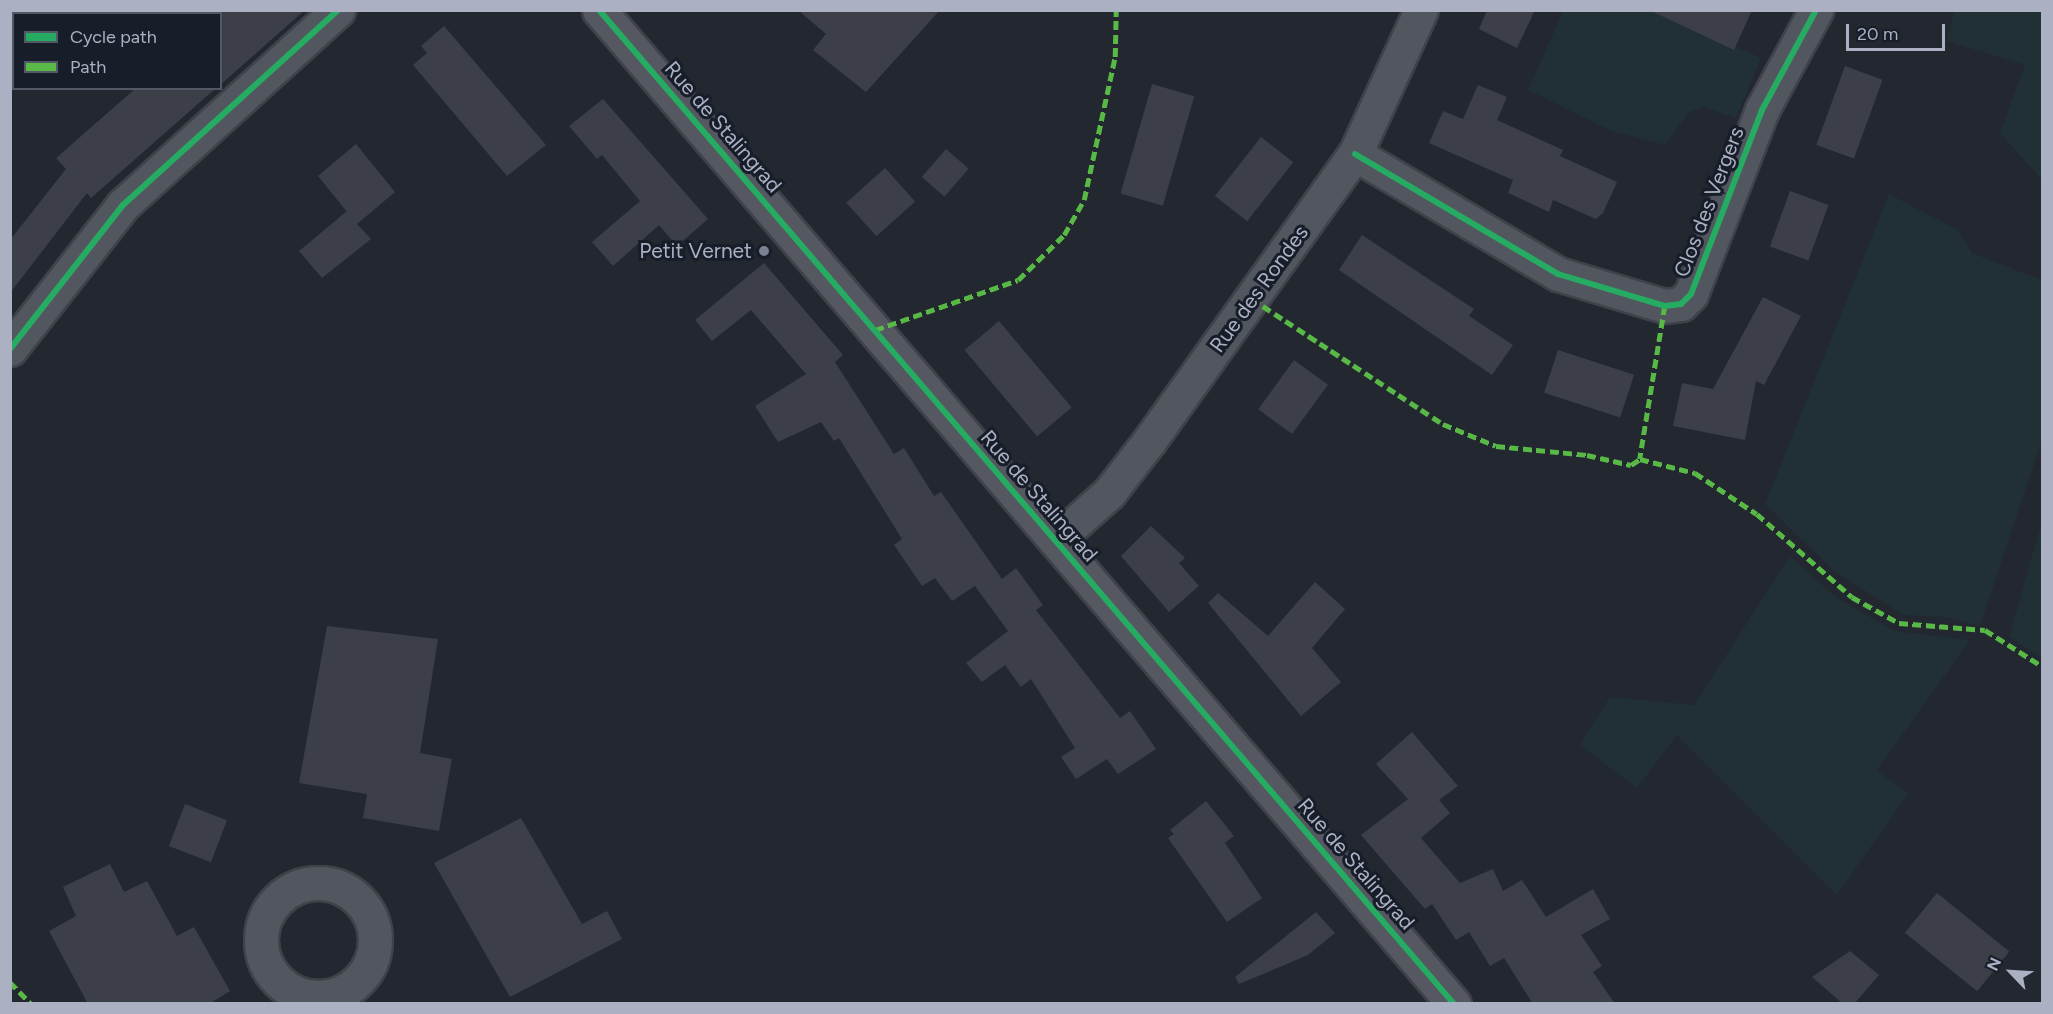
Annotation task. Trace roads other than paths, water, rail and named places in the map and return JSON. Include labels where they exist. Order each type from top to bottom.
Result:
[{"type":"main road","name":"Rue de Stalingrad","points":[[599,10],[1454,1004]]},
{"type":"street","points":[[10,349],[123,205],[338,10]]},
{"type":"street","name":"Rue des Rondes","points":[[1056,540],[1109,493],[1355,154],[1421,10]]},
{"type":"street","name":"Clos des Vergers","points":[[1355,154],[1558,274],[1665,306],[1681,304],[1691,294],[1762,110],[1816,10]]},
{"type":"place","name":"Petit Vernet","points":[[764,251]]}]
